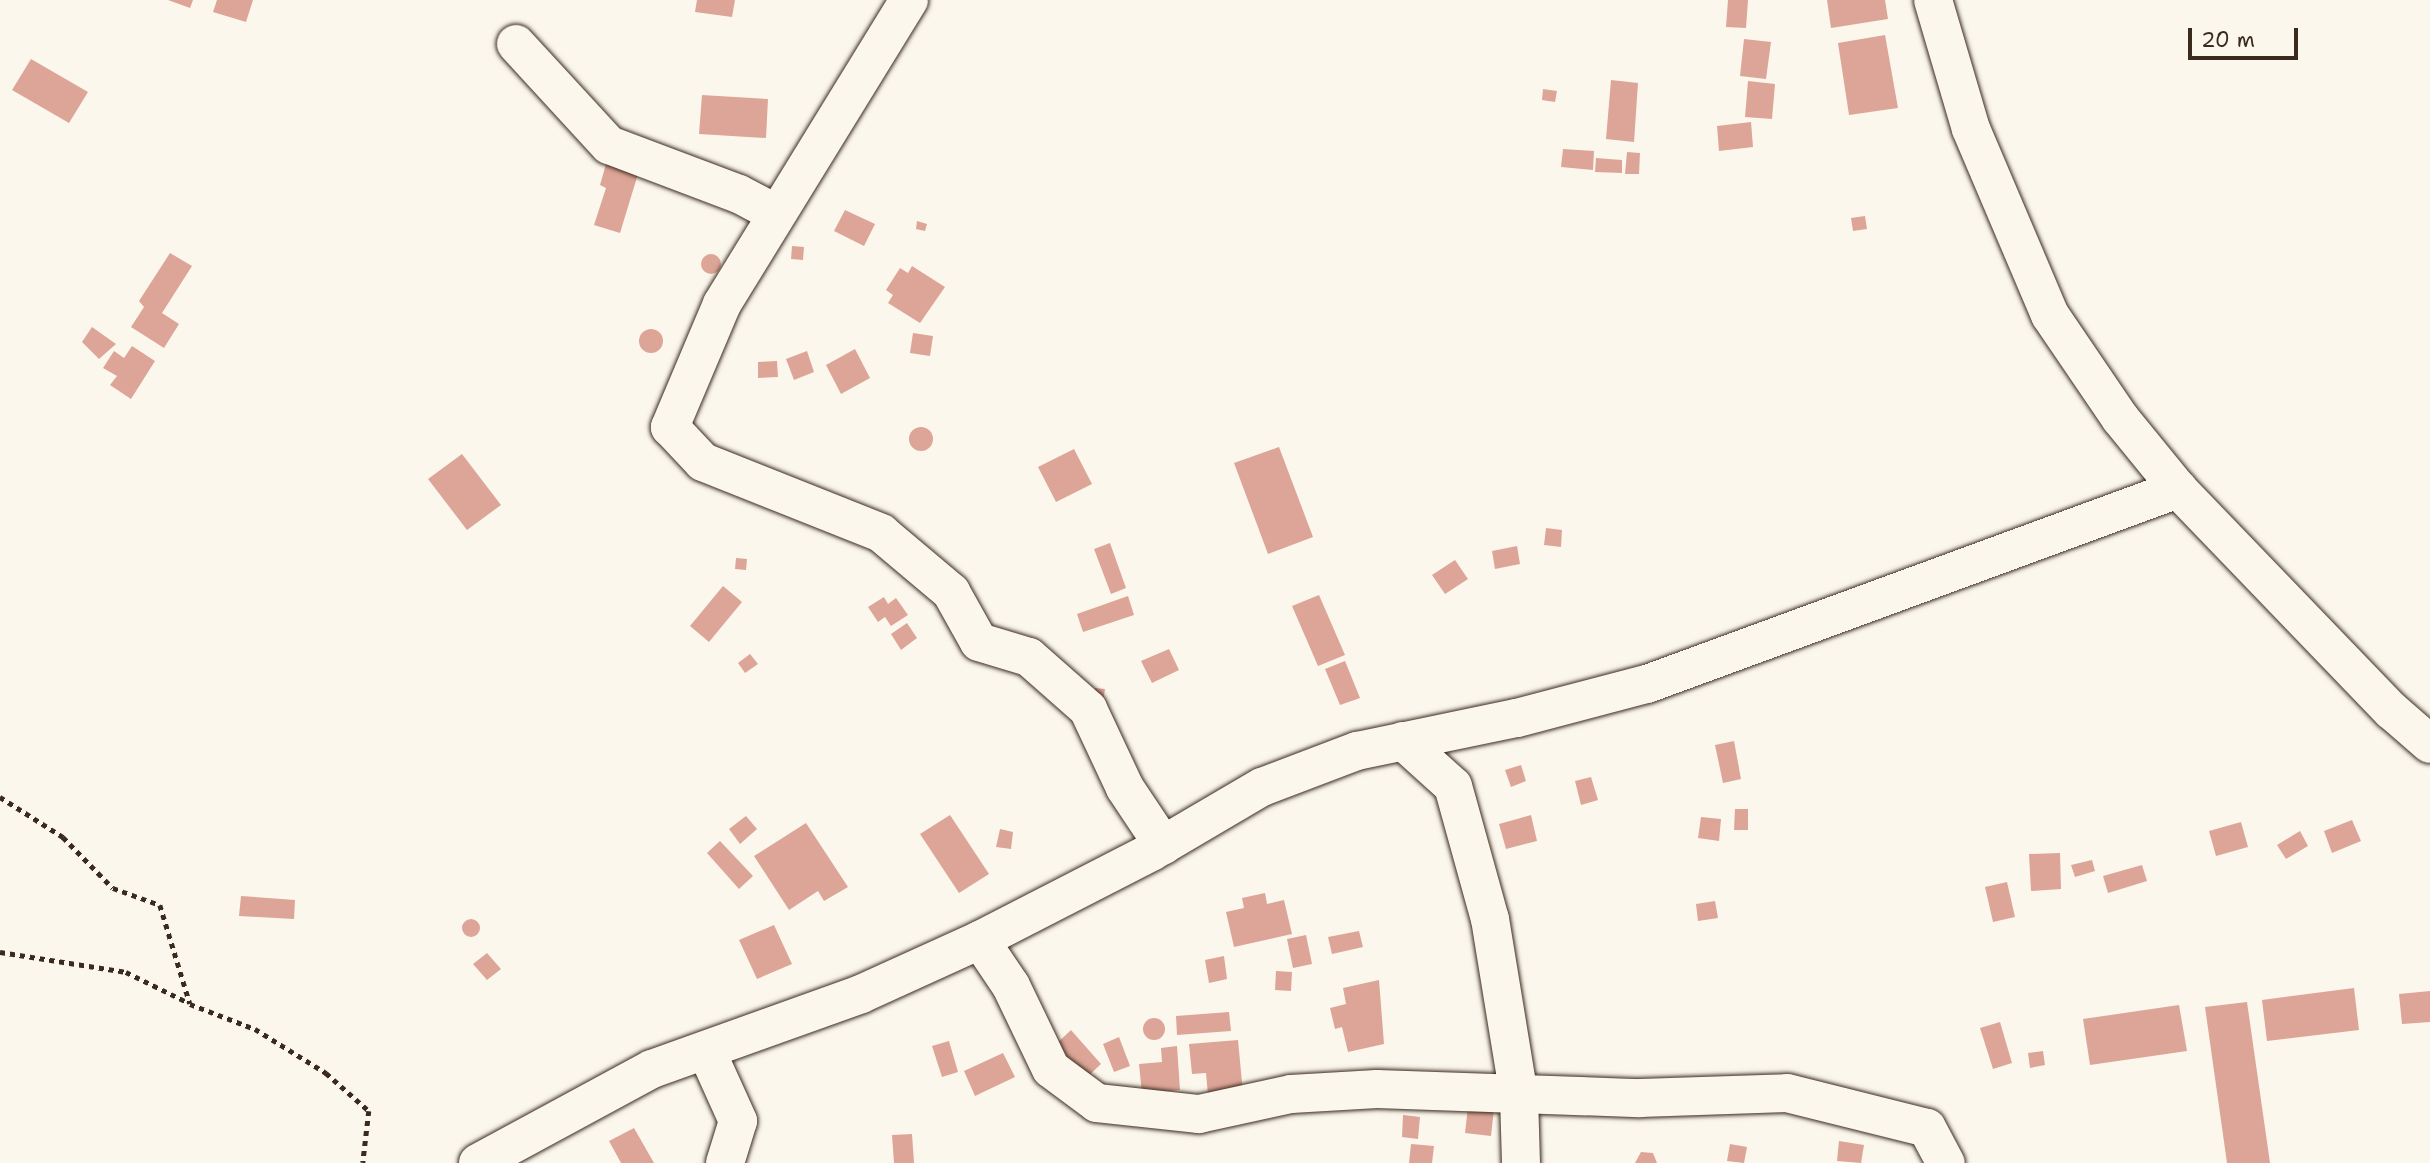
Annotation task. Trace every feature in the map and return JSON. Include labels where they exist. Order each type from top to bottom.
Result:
[{"type":"street","points":[[909,0],[775,213],[722,304],[670,426],[703,462],[880,533],[951,592],[979,642],[1029,657],[1088,709],[1125,788],[1163,845]]},
{"type":"street","points":[[1933,0],[1971,129],[2050,316],[2120,418],[2178,489],[2392,712],[2430,744]]},
{"type":"street","points":[[516,44],[609,145],[739,194],[775,213]]},
{"type":"street","points":[[478,1163],[652,1069],[861,994],[980,940],[1163,845],[1262,787],[1357,751],[1647,684],[2178,489]]},
{"type":"street","points":[[1403,741],[1453,786],[1490,919],[1519,1096],[1521,1163]]},
{"type":"street","points":[[980,940],[1011,986],[1051,1069],[1097,1104],[1199,1114],[1291,1094],[1377,1089],[1519,1096],[1640,1098],[1787,1093],[1927,1128],[1946,1163]]},
{"type":"street","points":[[706,1050],[737,1121],[725,1163]]},
{"type":"path","points":[[0,797],[63,836],[113,888],[160,905],[190,1004]]},
{"type":"path","points":[[0,952],[126,972],[190,1004],[256,1029],[326,1073],[369,1111],[363,1163]]},
{"type":"building","points":[[168,0],[193,0],[190,8]]},
{"type":"building","points":[[217,0],[253,0],[246,22],[213,12]]},
{"type":"building","points":[[697,0],[735,0],[732,17],[695,12]]},
{"type":"building","points":[[1728,0],[1748,0],[1746,28],[1726,27]]},
{"type":"building","points":[[1827,0],[1885,0],[1888,19],[1831,28]]},
{"type":"building","points":[[1885,35],[1898,108],[1849,115],[1838,43]]},
{"type":"building","points":[[1744,39],[1771,42],[1766,79],[1740,76]]},
{"type":"building","points":[[31,59],[88,92],[69,123],[12,90]]},
{"type":"building","points":[[1611,80],[1638,83],[1634,142],[1606,139]]},
{"type":"building","points":[[1748,81],[1775,84],[1772,119],[1745,117]]},
{"type":"building","points":[[1543,89],[1557,91],[1555,102],[1542,100]]},
{"type":"building","points":[[702,95],[768,99],[766,138],[699,134]]},
{"type":"building","points":[[1751,122],[1753,147],[1719,151],[1717,126]]},
{"type":"building","points":[[1563,149],[1594,151],[1593,170],[1561,167]]},
{"type":"building","points":[[1627,152],[1640,153],[1639,174],[1625,174]]},
{"type":"building","points":[[1596,158],[1622,160],[1622,173],[1595,172]]},
{"type":"building","points":[[606,164],[638,174],[620,233],[594,225],[606,188],[600,185]]},
{"type":"building","points":[[845,210],[875,224],[864,246],[834,231]]},
{"type":"building","points":[[1865,216],[1867,229],[1853,231],[1851,218]]},
{"type":"building","points":[[917,221],[927,224],[925,231],[916,229]]},
{"type":"building","points":[[792,246],[804,247],[803,260],[791,259]]},
{"type":"building","points":[[170,253],[192,266],[162,313],[179,324],[164,348],[131,327],[144,307],[139,301]]},
{"type":"building","points":[[711,254],[718,257],[721,264],[718,271],[711,274],[704,271],[701,264],[704,257]]},
{"type":"building","points":[[912,266],[945,287],[920,323],[888,303],[893,295],[886,290],[900,268],[908,273]]},
{"type":"building","points":[[92,327],[116,344],[99,359],[82,342]]},
{"type":"building","points":[[651,329],[660,332],[663,341],[660,350],[651,353],[642,350],[639,341],[642,332]]},
{"type":"building","points":[[913,333],[933,336],[930,356],[910,353]]},
{"type":"building","points":[[132,346],[155,361],[131,399],[110,385],[117,376],[103,368],[114,351],[124,358]]},
{"type":"building","points":[[855,349],[870,378],[841,394],[826,365]]},
{"type":"building","points":[[807,351],[814,372],[794,380],[786,359]]},
{"type":"building","points":[[777,361],[778,377],[758,378],[758,362]]},
{"type":"building","points":[[916,427],[926,427],[933,434],[933,444],[926,451],[916,451],[909,444],[909,434]]},
{"type":"building","points":[[1279,447],[1313,537],[1268,554],[1234,463]]},
{"type":"building","points":[[1074,449],[1092,484],[1056,502],[1038,467]]},
{"type":"building","points":[[462,454],[501,505],[467,530],[428,479]]},
{"type":"building","points":[[1546,528],[1562,530],[1561,547],[1544,545]]},
{"type":"building","points":[[1110,543],[1126,588],[1111,594],[1094,549]]},
{"type":"building","points":[[1517,546],[1520,564],[1495,569],[1492,551]]},
{"type":"building","points":[[736,558],[747,559],[746,570],[735,569]]},
{"type":"building","points":[[1455,560],[1468,579],[1445,594],[1432,575]]},
{"type":"building","points":[[723,586],[742,602],[709,642],[690,626]]},
{"type":"building","points":[[1319,595],[1345,655],[1318,666],[1292,606]]},
{"type":"building","points":[[1128,596],[1134,615],[1083,632],[1077,614]]},
{"type":"building","points":[[884,597],[888,604],[896,598],[908,615],[891,626],[885,617],[878,622],[868,607]]},
{"type":"building","points":[[907,623],[917,638],[901,650],[891,634]]},
{"type":"building","points":[[1169,649],[1179,670],[1152,683],[1141,661]]},
{"type":"building","points":[[750,654],[758,664],[745,673],[738,663]]},
{"type":"building","points":[[1345,661],[1360,698],[1340,705],[1325,669]]},
{"type":"building","points":[[1095,688],[1105,689],[1103,702],[1093,701]]},
{"type":"building","points":[[1734,741],[1741,779],[1723,783],[1715,745]]},
{"type":"building","points":[[1521,765],[1526,781],[1511,787],[1505,770]]},
{"type":"building","points":[[1591,777],[1598,800],[1581,805],[1575,781]]},
{"type":"building","points":[[1735,809],[1748,809],[1748,830],[1734,830]]},
{"type":"building","points":[[950,815],[989,874],[959,893],[920,834]]},
{"type":"building","points":[[1531,815],[1537,841],[1506,849],[1499,824]]},
{"type":"building","points":[[746,816],[757,829],[740,844],[729,829]]},
{"type":"building","points":[[1701,817],[1721,819],[1719,841],[1698,838]]},
{"type":"building","points":[[2352,820],[2361,841],[2332,853],[2324,831]]},
{"type":"building","points":[[2241,822],[2248,847],[2216,856],[2209,831]]},
{"type":"building","points":[[806,823],[848,887],[824,901],[818,891],[789,910],[754,856]]},
{"type":"building","points":[[1000,829],[1013,832],[1011,849],[996,847]]},
{"type":"building","points":[[2300,831],[2308,846],[2286,859],[2277,845]]},
{"type":"building","points":[[720,841],[753,876],[739,889],[707,853]]},
{"type":"building","points":[[2060,853],[2061,889],[2031,891],[2029,854]]},
{"type":"building","points":[[2092,860],[2095,871],[2075,877],[2071,865]]},
{"type":"building","points":[[2142,865],[2147,881],[2108,893],[2103,876]]},
{"type":"building","points":[[2007,882],[2015,917],[1993,922],[1985,887]]},
{"type":"building","points":[[1265,893],[1267,904],[1284,900],[1292,934],[1234,947],[1226,912],[1244,908],[1242,898]]},
{"type":"building","points":[[241,896],[295,900],[294,919],[239,916]]},
{"type":"building","points":[[1715,901],[1718,918],[1698,921],[1696,904]]},
{"type":"building","points":[[471,919],[479,924],[480,928],[475,936],[471,937],[463,932],[462,928],[467,920]]},
{"type":"building","points":[[774,925],[792,964],[757,979],[739,940]]},
{"type":"building","points":[[1359,931],[1363,947],[1332,954],[1328,937]]},
{"type":"building","points":[[1306,935],[1312,964],[1293,968],[1287,939]]},
{"type":"building","points":[[487,953],[501,969],[487,980],[473,964]]},
{"type":"building","points":[[1224,956],[1227,979],[1209,983],[1205,960]]},
{"type":"building","points":[[1276,971],[1292,972],[1291,991],[1275,990]]},
{"type":"building","points":[[1379,980],[1384,1044],[1348,1052],[1342,1027],[1335,1029],[1330,1008],[1346,1004],[1343,988]]},
{"type":"building","points":[[2354,988],[2359,1030],[2267,1041],[2262,1000]]},
{"type":"building","points":[[2430,991],[2430,1022],[2402,1024],[2399,994]]},
{"type":"building","points":[[2247,1002],[2270,1163],[2227,1163],[2205,1007]]},
{"type":"building","points":[[2179,1005],[2187,1051],[2090,1065],[2083,1019]]},
{"type":"building","points":[[1229,1012],[1231,1031],[1177,1035],[1176,1016]]},
{"type":"building","points":[[1154,1018],[1162,1021],[1165,1029],[1162,1037],[1154,1040],[1146,1037],[1143,1029],[1146,1021]]},
{"type":"building","points":[[2000,1022],[2012,1063],[1993,1069],[1980,1028]]},
{"type":"building","points":[[1071,1030],[1101,1064],[1085,1079],[1054,1046]]},
{"type":"building","points":[[1119,1037],[1130,1066],[1114,1072],[1103,1044]]},
{"type":"building","points":[[1238,1040],[1243,1093],[1208,1095],[1206,1073],[1192,1074],[1189,1044]]},
{"type":"building","points":[[949,1041],[958,1072],[942,1077],[932,1046]]},
{"type":"building","points":[[1177,1046],[1180,1090],[1142,1094],[1139,1064],[1162,1062],[1161,1048]]},
{"type":"building","points":[[2043,1051],[2045,1065],[2030,1068],[2028,1053]]},
{"type":"building","points":[[1003,1053],[1015,1077],[975,1096],[964,1071]]},
{"type":"building","points":[[1468,1106],[1494,1109],[1491,1136],[1465,1133]]},
{"type":"building","points":[[1403,1115],[1420,1117],[1418,1139],[1402,1137]]},
{"type":"building","points":[[634,1128],[654,1163],[621,1163],[609,1141]]},
{"type":"building","points":[[912,1134],[914,1163],[894,1163],[892,1135]]},
{"type":"building","points":[[1839,1141],[1864,1145],[1861,1163],[1837,1161]]},
{"type":"building","points":[[1411,1144],[1434,1146],[1432,1163],[1409,1163]]},
{"type":"building","points":[[1730,1144],[1747,1147],[1744,1163],[1727,1161]]},
{"type":"building","points":[[1641,1152],[1653,1153],[1657,1163],[1635,1163]]}]
